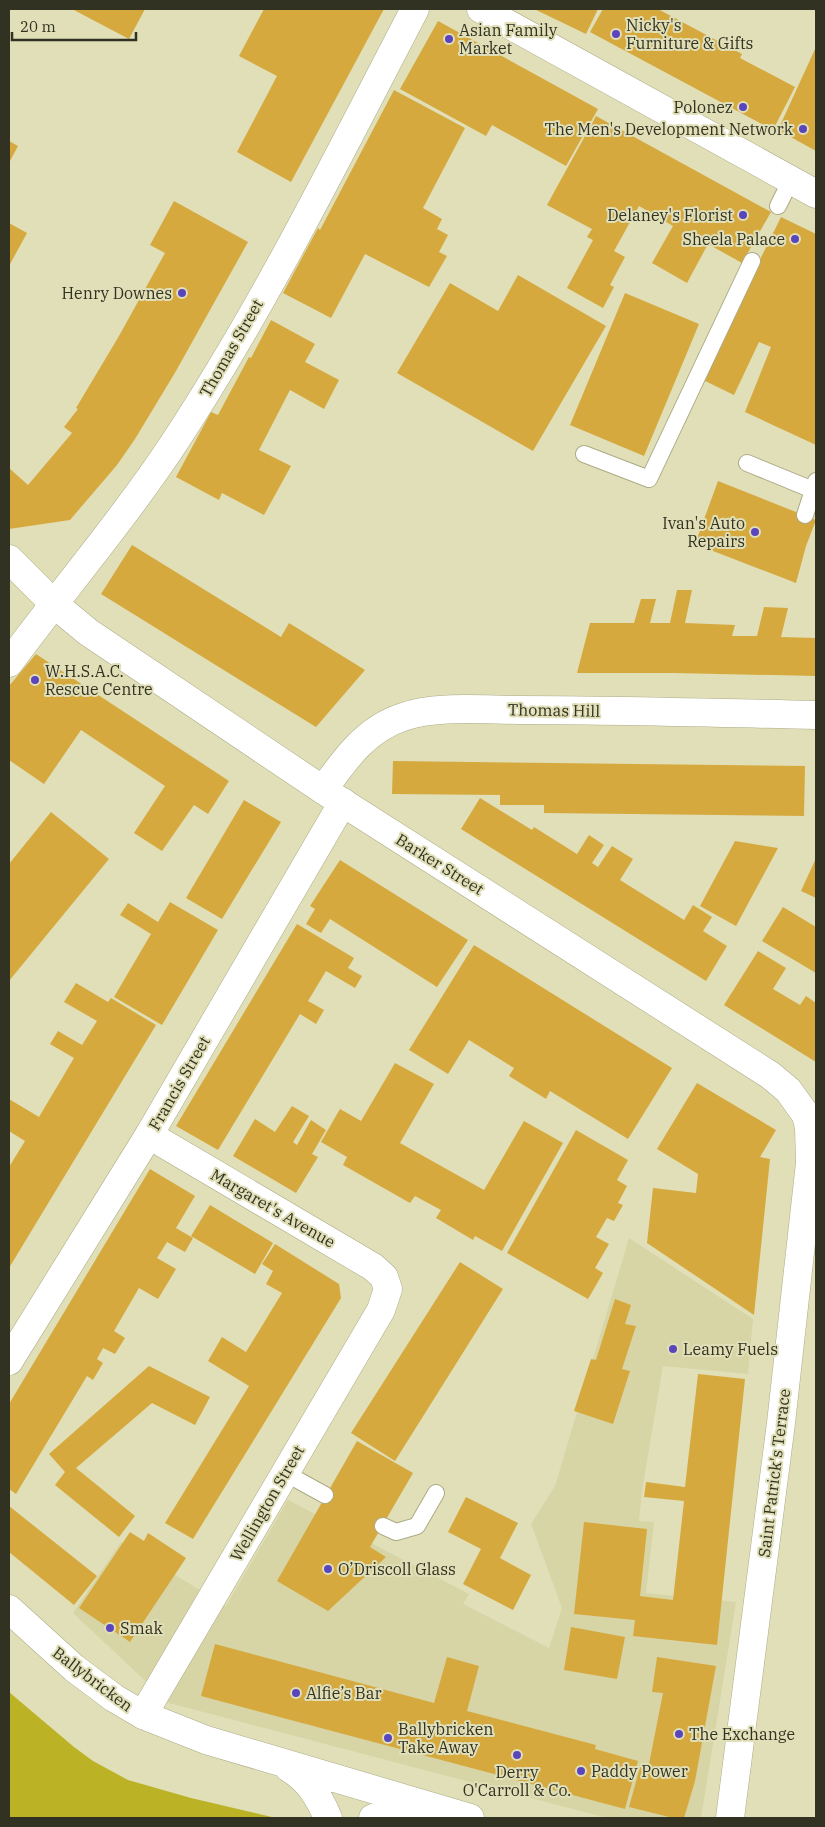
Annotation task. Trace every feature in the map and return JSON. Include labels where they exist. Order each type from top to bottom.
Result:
[{"type":"street","name":"Thomas Street","points":[[9,663],[53,603],[137,496],[172,446],[210,385],[315,201],[416,9]]},
{"type":"street","points":[[480,9],[816,194]]},
{"type":"street","name":"Barker Street","points":[[9,558],[53,603],[88,632],[333,796],[770,1076],[788,1090],[798,1102],[813,1128]]},
{"type":"street","name":"Thomas Hill","points":[[333,796],[347,757],[369,735],[404,716],[422,712],[555,710],[816,715]]},
{"type":"street","name":"Francis Street","points":[[9,1361],[149,1134],[333,796]]},
{"type":"street","name":"Saint Patrick's Terrace","points":[[730,1818],[801,1251],[813,1128]]},
{"type":"street","name":"Margaret's Avenue","points":[[149,1134],[373,1267],[384,1277],[388,1289]]},
{"type":"street","name":"Wellington Street","points":[[143,1715],[381,1310],[388,1289]]},
{"type":"street","name":"Ballybricken","points":[[9,1610],[74,1668],[114,1698],[143,1715],[206,1740],[470,1818]]},
{"type":"street","name":"Ballybricken","points":[[274,1760],[296,1772],[305,1780],[318,1796],[328,1818]]},
{"type":"street","name":"Ballybricken","points":[[372,1818],[384,1813],[412,1807],[440,1810]]},
{"type":"lane","points":[[778,206],[791,180]]},
{"type":"lane","points":[[584,454],[649,479],[752,261]]},
{"type":"lane","points":[[747,463],[815,486],[805,515]]},
{"type":"lane","points":[[285,1473],[325,1495]]},
{"type":"lane","points":[[383,1526],[396,1532],[417,1526],[436,1492]]},
{"type":"shaded area","points":[[629,1238],[753,1319],[748,1374],[663,1366],[642,1491],[639,1521],[654,1522],[646,1593],[736,1602],[701,1818],[607,1818],[169,1703],[73,1613],[121,1542],[226,1606],[288,1500],[469,1594],[463,1604],[549,1648],[562,1608],[531,1524],[555,1486]]},
{"type":"shaded area","points":[[9,1692],[74,1747],[93,1761],[128,1780],[191,1798],[276,1818],[9,1818]]},
{"type":"building","points":[[72,9],[145,9],[129,39]]},
{"type":"building","points":[[264,9],[384,9],[291,182],[237,152],[277,76],[239,56]]},
{"type":"building","points":[[534,9],[598,9],[586,34]]},
{"type":"building","points":[[603,9],[658,9],[742,54],[740,58],[795,87],[773,130],[590,32]]},
{"type":"building","points":[[438,21],[598,109],[566,166],[492,125],[486,136],[400,89]]},
{"type":"building","points":[[816,47],[816,151],[778,130]]},
{"type":"building","points":[[394,90],[465,128],[423,208],[442,219],[437,229],[448,235],[439,252],[447,256],[429,287],[365,254],[331,318],[283,293],[318,228],[320,230]]},
{"type":"building","points":[[596,116],[771,212],[742,263],[708,244],[687,283],[652,263],[673,226],[639,206],[614,251],[625,257],[610,285],[614,287],[603,308],[567,288],[593,240],[587,237],[592,229],[547,205]]},
{"type":"building","points":[[9,141],[18,146],[9,163]]},
{"type":"building","points":[[174,201],[248,242],[176,371],[117,465],[70,520],[9,529],[9,468],[28,485],[72,433],[64,427],[78,409],[76,408],[165,253],[150,245]]},
{"type":"building","points":[[781,217],[816,234],[816,445],[745,412],[771,347],[759,342],[734,395],[701,379]]},
{"type":"building","points":[[9,223],[27,233],[9,266]]},
{"type":"building","points":[[518,275],[606,326],[533,451],[397,373],[450,283],[498,311]]},
{"type":"building","points":[[625,293],[699,324],[644,456],[570,425]]},
{"type":"building","points":[[271,320],[315,344],[305,362],[339,380],[324,409],[290,390],[259,450],[291,466],[264,515],[222,493],[219,500],[176,477],[211,412],[218,415]]},
{"type":"building","name":"Ivan's Auto Repairs","points":[[718,481],[816,520],[806,546],[796,583],[695,544]]},
{"type":"building","points":[[132,545],[281,637],[289,623],[365,670],[316,727],[101,594]]},
{"type":"building","points":[[677,590],[692,590],[685,623],[735,625],[732,636],[757,636],[764,607],[788,608],[781,637],[816,638],[816,676],[577,673],[590,623],[634,623],[641,599],[656,599],[650,623],[670,623]]},
{"type":"building","points":[[36,654],[229,781],[208,814],[194,805],[162,851],[134,833],[165,786],[81,730],[44,784],[9,760],[9,686]]},
{"type":"building","points":[[393,761],[805,766],[804,816],[544,813],[544,805],[500,805],[500,795],[392,794]]},
{"type":"building","points":[[480,798],[532,830],[534,827],[577,854],[589,835],[604,845],[592,863],[598,867],[612,846],[633,859],[620,880],[684,920],[693,905],[712,917],[703,931],[727,946],[706,981],[461,829]]},
{"type":"building","points":[[244,800],[281,822],[222,919],[186,898]]},
{"type":"building","points":[[51,812],[109,859],[9,981],[9,864]]},
{"type":"building","points":[[735,841],[778,848],[736,926],[700,906]]},
{"type":"building","points":[[816,858],[816,898],[801,891]]},
{"type":"building","points":[[340,860],[468,940],[437,987],[330,919],[321,933],[306,924],[315,909],[310,906]]},
{"type":"building","points":[[170,902],[218,930],[162,1025],[114,997],[151,934],[120,915],[128,903],[158,922]]},
{"type":"building","points":[[783,907],[816,927],[816,973],[762,941]]},
{"type":"building","points":[[297,924],[354,958],[348,968],[362,976],[355,988],[326,971],[308,1001],[324,1010],[316,1024],[300,1014],[218,1150],[176,1126]]},
{"type":"building","points":[[474,945],[672,1068],[628,1139],[550,1091],[546,1099],[509,1076],[514,1068],[469,1040],[448,1074],[409,1050]]},
{"type":"building","points":[[758,951],[786,968],[773,989],[800,1005],[806,996],[816,1003],[816,1062],[724,1005]]},
{"type":"building","points":[[76,983],[108,1002],[111,998],[156,1025],[9,1268],[9,1167],[25,1141],[9,1131],[9,1099],[39,1117],[74,1058],[50,1044],[58,1031],[82,1045],[97,1021],[64,1002]]},
{"type":"building","points":[[395,1063],[434,1084],[400,1143],[484,1190],[524,1121],[563,1143],[502,1251],[475,1236],[473,1240],[436,1218],[441,1210],[415,1196],[410,1203],[343,1165],[347,1157],[321,1142],[340,1109],[361,1121]]},
{"type":"building","points":[[697,1083],[776,1130],[760,1157],[770,1159],[754,1315],[647,1243],[653,1188],[696,1193],[698,1174],[657,1149]]},
{"type":"building","points":[[292,1106],[309,1116],[293,1142],[297,1145],[311,1120],[326,1130],[312,1154],[318,1157],[296,1193],[233,1156],[255,1119],[275,1132]]},
{"type":"building","points":[[576,1130],[628,1160],[617,1180],[627,1186],[618,1203],[623,1205],[614,1221],[607,1218],[596,1237],[609,1244],[595,1268],[603,1273],[588,1299],[507,1253]]},
{"type":"building","points":[[150,1169],[195,1196],[176,1228],[193,1238],[185,1252],[167,1242],[157,1258],[176,1269],[158,1299],[139,1288],[114,1331],[125,1338],[115,1354],[103,1348],[97,1359],[103,1363],[93,1380],[87,1376],[16,1494],[9,1489],[9,1404]]},
{"type":"building","points":[[210,1205],[273,1243],[255,1274],[191,1236]]},
{"type":"building","points":[[275,1244],[339,1284],[341,1298],[193,1539],[165,1523],[249,1386],[208,1361],[222,1337],[246,1352],[282,1293],[266,1284],[273,1271],[262,1264]]},
{"type":"building","points":[[460,1262],[503,1289],[395,1461],[351,1433]]},
{"type":"building","points":[[615,1299],[631,1305],[625,1324],[636,1326],[622,1369],[630,1371],[613,1424],[574,1411],[591,1359],[596,1360]]},
{"type":"building","points":[[149,1366],[210,1397],[195,1425],[152,1403],[76,1468],[135,1516],[119,1537],[55,1485],[65,1472],[49,1454]]},
{"type":"building","points":[[698,1374],[745,1379],[717,1645],[633,1636],[635,1620],[574,1614],[584,1522],[647,1529],[640,1596],[673,1600],[684,1501],[644,1497],[646,1482],[685,1487]]},
{"type":"building","points":[[357,1441],[413,1473],[370,1547],[386,1557],[328,1611],[277,1581]]},
{"type":"building","points":[[466,1497],[518,1523],[500,1558],[531,1575],[513,1610],[463,1584],[481,1549],[448,1532]]},
{"type":"building","points":[[9,1506],[97,1576],[74,1605],[9,1552]]},
{"type":"building","points":[[130,1532],[144,1541],[148,1533],[186,1558],[130,1642],[79,1608]]},
{"type":"building","points":[[571,1627],[625,1637],[617,1679],[564,1670]]},
{"type":"building","points":[[215,1644],[434,1703],[447,1657],[479,1666],[467,1711],[596,1745],[595,1749],[638,1761],[625,1809],[201,1696]]},
{"type":"building","name":"The Exchange","points":[[657,1657],[716,1666],[695,1781],[684,1818],[673,1818],[629,1807],[640,1767],[648,1769],[663,1693],[652,1692]]},
{"type":"place","name":"Nicky's Furniture & Gifts","points":[[616,34]]},
{"type":"place","name":"Asian Family Market","points":[[449,39]]},
{"type":"place","name":"Polonez","points":[[743,107]]},
{"type":"place","name":"The Men's Development Network","points":[[803,129]]},
{"type":"place","name":"Delaney's Florist","points":[[743,215]]},
{"type":"place","name":"Sheela Palace","points":[[795,239]]},
{"type":"place","name":"Henry Downes","points":[[182,293]]},
{"type":"place","name":"Ivan's Auto Repairs","points":[[755,532]]},
{"type":"place","name":"W.H.S.A.C. Rescue Centre","points":[[35,680]]},
{"type":"place","name":"Leamy Fuels","points":[[673,1349]]},
{"type":"place","name":"O’Driscoll Glass","points":[[328,1569]]},
{"type":"place","name":"Smak","points":[[110,1628]]},
{"type":"place","name":"Alfie’s Bar","points":[[296,1693]]},
{"type":"place","name":"The Exchange","points":[[679,1734]]},
{"type":"place","name":"Ballybricken Take Away","points":[[388,1738]]},
{"type":"place","name":"Derry O'Carroll & Co.","points":[[517,1755]]},
{"type":"place","name":"Paddy Power","points":[[581,1771]]}]
